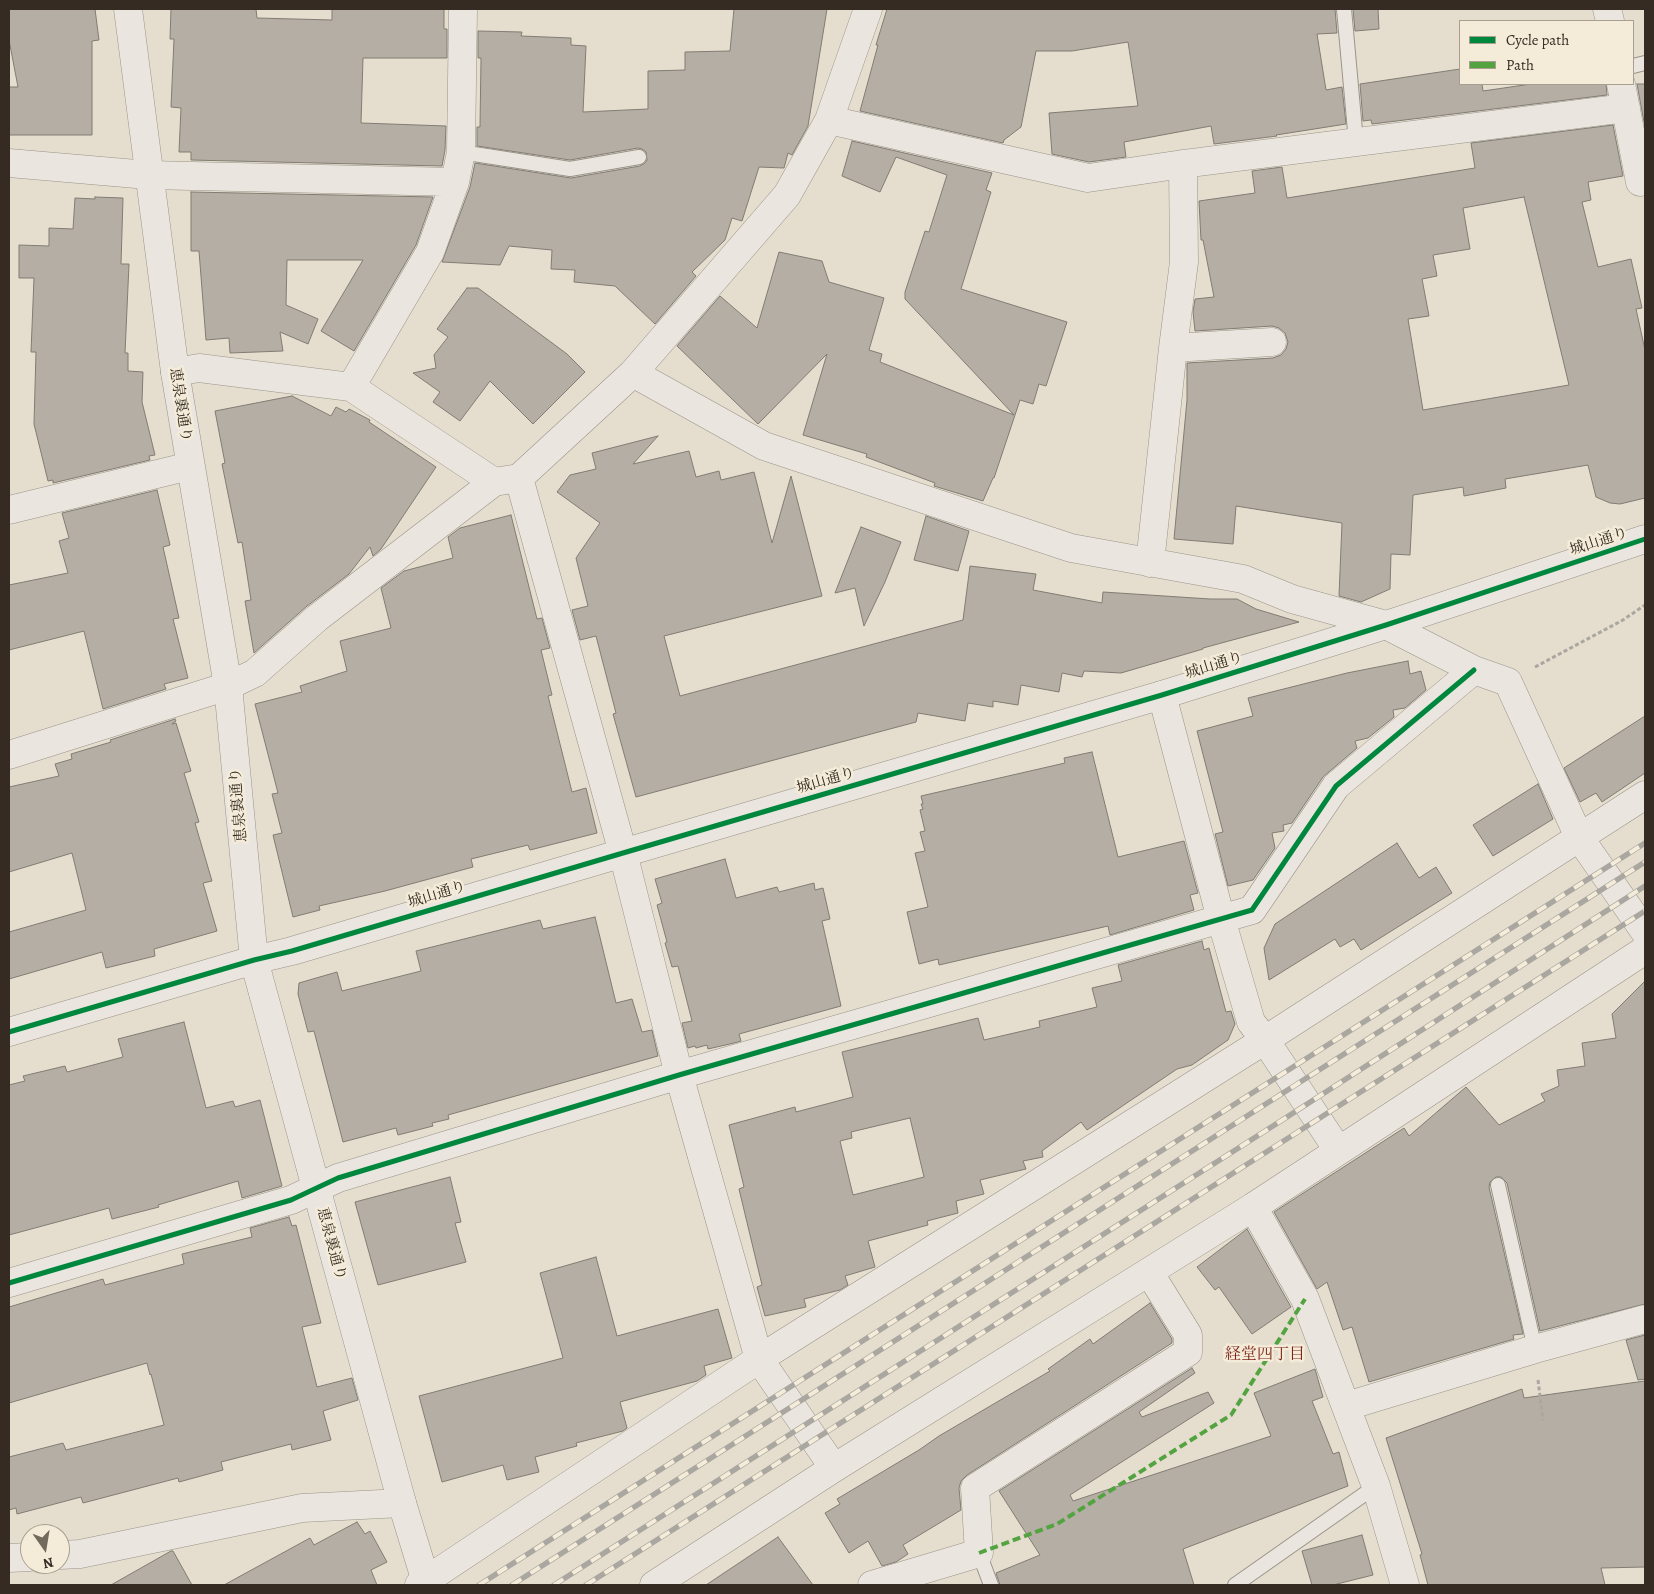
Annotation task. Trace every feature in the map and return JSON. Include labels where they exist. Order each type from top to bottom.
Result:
[{"type":"street","name":"恵泉裏通り","points":[[128,9],[174,372],[228,686],[254,960],[424,1584]]},
{"type":"street","points":[[351,387],[430,252],[455,182],[461,152],[463,9]]},
{"type":"street","points":[[9,755],[228,686],[255,672],[317,618],[506,480],[633,373],[787,195],[829,120],[868,9]]},
{"type":"street","points":[[829,120],[1088,178],[1356,142],[1624,96],[1640,182],[1645,181]]},
{"type":"street","points":[[9,163],[148,175],[455,182]]},
{"type":"street","points":[[1150,563],[1184,262],[1183,164]]},
{"type":"street","points":[[1173,348],[1272,342]]},
{"type":"street","points":[[174,372],[198,368],[351,387],[506,480],[623,853],[679,1075],[759,1358],[834,1468]]},
{"type":"street","points":[[633,373],[764,446],[1070,548],[1243,579],[1292,599],[1386,626],[1474,670],[1508,682],[1580,837],[1645,932]]},
{"type":"street","points":[[9,510],[190,466]]},
{"type":"street","name":"城山通り","points":[[9,1032],[1162,696],[1386,626],[1645,539]]},
{"type":"street","points":[[9,1283],[291,1200],[338,1178],[679,1075],[1252,910],[1336,786],[1474,670]]},
{"type":"street","points":[[1162,696],[1221,919],[1251,1022],[1338,1150]]},
{"type":"street","points":[[424,1584],[759,1358],[1264,1040],[1645,795]]},
{"type":"street","points":[[654,1585],[834,1468],[1253,1207],[1645,950]]},
{"type":"street","points":[[1253,1207],[1305,1299],[1376,1486],[1406,1585]]},
{"type":"street","points":[[872,1585],[979,1553],[975,1488],[1188,1352],[1188,1335],[1149,1272]]},
{"type":"street","points":[[1347,1406],[1535,1349],[1645,1319]]},
{"type":"street","points":[[70,1554],[302,1508],[402,1503]]},
{"type":"lane","points":[[1344,9],[1356,142]]},
{"type":"lane","points":[[461,152],[570,169],[639,157]]},
{"type":"lane","points":[[1498,1186],[1535,1349]]},
{"type":"lane","points":[[1235,1585],[1376,1486]]},
{"type":"lane","points":[[979,1553],[991,1585]]},
{"type":"path","points":[[1508,682],[1623,620],[1645,605]]},
{"type":"path","points":[[1535,1349],[1543,1420]]},
{"type":"building","points":[[9,9],[95,9],[99,40],[92,41],[92,135],[9,135],[9,87],[18,87],[9,40]]},
{"type":"building","points":[[171,9],[256,9],[257,18],[332,20],[332,9],[444,9],[444,29],[447,29],[447,58],[363,58],[361,123],[446,126],[442,166],[191,160],[191,152],[179,152],[181,108],[171,107],[174,39],[170,39]]},
{"type":"building","points":[[734,9],[827,9],[808,126],[792,155],[788,153],[784,168],[759,167],[742,221],[732,218],[725,240],[692,272],[696,276],[655,324],[615,286],[574,282],[575,270],[551,269],[552,250],[509,246],[500,265],[442,262],[470,187],[475,163],[571,178],[640,166],[647,160],[646,152],[638,148],[570,160],[477,146],[477,127],[480,127],[481,58],[478,58],[478,31],[522,32],[521,36],[571,38],[571,45],[586,46],[583,112],[648,109],[648,71],[685,70],[685,52],[730,51]]},
{"type":"building","points":[[887,9],[1335,9],[1337,33],[1317,34],[1326,90],[1342,87],[1346,124],[1277,136],[1214,144],[1211,126],[1124,142],[1126,157],[1089,162],[1052,154],[1049,113],[1138,106],[1128,42],[1072,51],[1036,51],[1021,127],[1004,140],[1003,143],[860,111]]},
{"type":"building","points":[[1353,9],[1378,9],[1379,29],[1355,31]]},
{"type":"building","points":[[1459,69],[1459,85],[1482,85],[1483,91],[1524,85],[1606,85],[1607,95],[1372,124],[1371,120],[1363,121],[1360,84]]},
{"type":"building","points":[[1637,84],[1645,84],[1645,127],[1641,106]]},
{"type":"building","points":[[1613,125],[1623,176],[1588,182],[1591,200],[1582,202],[1598,267],[1631,259],[1642,308],[1636,309],[1645,350],[1645,498],[1620,504],[1610,503],[1596,497],[1588,465],[1505,479],[1506,488],[1464,496],[1463,487],[1413,495],[1410,555],[1391,554],[1390,589],[1361,602],[1339,596],[1342,523],[1236,506],[1233,544],[1174,539],[1187,400],[1187,363],[1273,358],[1281,355],[1286,349],[1288,342],[1285,333],[1279,328],[1272,326],[1195,331],[1193,312],[1195,299],[1214,297],[1203,240],[1201,240],[1199,201],[1255,193],[1252,171],[1282,167],[1287,198],[1475,168],[1471,143]],"holes":[[[1524,197],[1569,385],[1423,410],[1408,319],[1429,316],[1422,279],[1437,276],[1433,255],[1470,249],[1463,208]]]},
{"type":"building","points":[[852,141],[992,173],[986,190],[991,192],[961,289],[1067,322],[1046,386],[1039,384],[1033,404],[1020,400],[994,478],[983,501],[934,486],[935,483],[866,457],[867,454],[803,435],[827,354],[758,424],[677,346],[720,296],[757,328],[779,252],[822,261],[829,282],[884,298],[869,350],[882,354],[880,362],[1014,415],[905,299],[905,292],[925,231],[929,232],[947,175],[896,157],[880,192],[842,176]]},
{"type":"building","points":[[191,192],[433,197],[416,245],[354,351],[321,331],[363,260],[287,260],[286,305],[318,319],[308,344],[280,332],[283,351],[230,353],[229,338],[206,340],[199,251],[191,251]]},
{"type":"building","points":[[95,197],[123,198],[121,264],[129,264],[125,353],[128,353],[128,371],[143,372],[142,402],[155,455],[149,456],[150,460],[53,483],[53,480],[48,481],[34,424],[36,352],[31,352],[34,278],[19,278],[19,245],[49,246],[49,228],[73,229],[75,198],[95,199]]},
{"type":"building","points":[[467,288],[478,288],[567,354],[585,372],[533,424],[490,381],[460,421],[433,402],[440,392],[413,373],[436,368],[434,355],[448,337],[437,329]]},
{"type":"building","points":[[292,396],[331,416],[336,407],[346,412],[349,409],[370,420],[369,422],[436,467],[381,549],[373,556],[370,547],[349,574],[307,606],[254,653],[245,601],[251,600],[242,542],[238,543],[222,464],[225,463],[215,411]]},
{"type":"building","points":[[658,436],[633,464],[689,451],[696,477],[719,471],[721,480],[754,472],[772,543],[791,476],[822,596],[664,636],[680,696],[963,620],[970,566],[1036,574],[1033,590],[1102,603],[1103,592],[1237,599],[1256,609],[1299,622],[1121,673],[1084,671],[1082,677],[1062,673],[1059,692],[1021,685],[1018,705],[993,701],[993,707],[968,703],[965,721],[918,713],[916,722],[636,797],[613,714],[616,713],[596,636],[580,640],[572,610],[588,606],[576,558],[600,523],[557,492],[570,475],[596,469],[592,453]]},
{"type":"building","points":[[157,490],[170,545],[163,547],[179,618],[173,619],[188,678],[164,684],[166,689],[103,709],[84,631],[9,650],[9,585],[68,573],[59,541],[69,538],[62,513]]},
{"type":"building","points":[[511,515],[537,619],[542,618],[550,648],[541,650],[552,695],[548,696],[572,792],[586,788],[597,833],[530,850],[528,845],[471,859],[473,867],[385,891],[319,906],[320,910],[293,917],[273,835],[282,833],[272,794],[278,793],[255,704],[302,692],[300,686],[347,671],[340,641],[391,628],[381,588],[404,571],[453,558],[448,537],[460,528]]},
{"type":"building","points":[[926,516],[969,531],[958,571],[914,560]]},
{"type":"building","points":[[861,527],[901,542],[864,626],[855,588],[835,593]]},
{"type":"building","points":[[1408,661],[1410,674],[1421,671],[1426,690],[1405,708],[1393,710],[1394,717],[1368,738],[1355,741],[1357,748],[1323,777],[1292,823],[1283,825],[1284,831],[1272,833],[1275,848],[1253,880],[1228,886],[1215,834],[1223,832],[1197,731],[1253,716],[1248,698],[1347,673]]},
{"type":"building","points":[[1645,716],[1645,773],[1602,802],[1596,793],[1580,802],[1564,768]]},
{"type":"building","points":[[175,719],[176,721],[172,724],[176,723],[191,771],[184,773],[199,822],[195,823],[212,881],[203,883],[217,931],[154,949],[155,956],[106,968],[102,952],[9,979],[9,932],[86,910],[72,853],[9,872],[9,787],[59,776],[55,764],[72,759],[71,754]]},
{"type":"building","points":[[1092,752],[1118,857],[1184,841],[1198,893],[1190,895],[1194,910],[1110,935],[1108,926],[939,965],[938,959],[919,964],[907,912],[928,907],[915,853],[925,851],[920,832],[925,831],[920,810],[923,809],[921,796],[1065,763],[1064,758]]},
{"type":"building","points":[[1538,784],[1553,819],[1493,856],[1473,825]]},
{"type":"building","points":[[1397,843],[1419,878],[1436,867],[1452,893],[1361,950],[1354,939],[1340,947],[1335,939],[1269,980],[1264,948],[1275,924]]},
{"type":"building","points":[[725,859],[736,898],[777,887],[779,892],[814,883],[815,890],[823,888],[830,919],[822,921],[841,1006],[739,1034],[741,1041],[734,1043],[708,1049],[707,1045],[688,1048],[682,1023],[692,1021],[678,966],[672,967],[665,943],[667,942],[657,905],[662,903],[655,879]]},
{"type":"building","points":[[595,917],[616,1003],[632,999],[642,1032],[652,1030],[658,1056],[448,1115],[449,1119],[432,1123],[433,1126],[398,1135],[396,1128],[343,1142],[314,1031],[308,1032],[298,994],[299,983],[337,972],[342,991],[421,971],[416,951],[540,920],[543,929]]},
{"type":"building","points":[[1202,941],[1204,950],[1209,948],[1226,1012],[1231,1011],[1235,1024],[1228,1040],[1192,1065],[1177,1069],[1087,1130],[1081,1122],[1042,1151],[1043,1157],[1023,1161],[1026,1169],[980,1180],[984,1194],[956,1201],[958,1213],[927,1221],[928,1225],[868,1241],[875,1267],[845,1276],[848,1285],[840,1290],[804,1299],[806,1307],[765,1316],[757,1287],[762,1285],[739,1189],[744,1187],[729,1125],[795,1107],[796,1112],[853,1097],[842,1052],[978,1018],[984,1040],[1040,1027],[1039,1021],[1097,1007],[1092,988],[1122,981],[1118,965]],"holes":[[[910,1118],[924,1177],[853,1195],[840,1141],[852,1138],[851,1132]]]},
{"type":"building","points":[[1645,981],[1645,1304],[1540,1331],[1507,1183],[1501,1177],[1496,1177],[1490,1182],[1489,1187],[1523,1334],[1513,1335],[1514,1339],[1369,1382],[1352,1327],[1343,1330],[1327,1282],[1317,1289],[1274,1212],[1404,1128],[1409,1136],[1466,1087],[1499,1125],[1545,1101],[1541,1094],[1559,1086],[1557,1070],[1585,1066],[1582,1043],[1616,1038],[1612,1014]]},
{"type":"building","points":[[184,1022],[206,1108],[233,1101],[235,1107],[260,1100],[282,1186],[242,1198],[238,1181],[158,1205],[159,1207],[112,1219],[109,1208],[9,1235],[9,1085],[25,1081],[23,1076],[65,1066],[67,1072],[123,1057],[118,1039]]},
{"type":"building","points":[[450,1177],[461,1222],[455,1223],[466,1262],[378,1285],[355,1202]]},
{"type":"building","points":[[289,1217],[292,1226],[296,1225],[321,1323],[302,1327],[317,1387],[352,1378],[358,1400],[323,1411],[331,1440],[292,1450],[291,1444],[221,1462],[223,1470],[179,1482],[178,1478],[83,1503],[81,1497],[17,1514],[16,1508],[9,1510],[9,1457],[63,1443],[66,1450],[164,1425],[147,1363],[9,1403],[9,1307],[103,1279],[105,1285],[184,1264],[182,1254],[252,1237],[250,1228]]},
{"type":"building","points":[[1247,1229],[1291,1307],[1252,1334],[1219,1287],[1215,1290],[1197,1267]]},
{"type":"building","points":[[596,1257],[617,1336],[718,1309],[732,1358],[704,1366],[706,1375],[697,1381],[620,1402],[627,1428],[623,1431],[576,1443],[577,1446],[535,1457],[539,1472],[507,1480],[503,1465],[442,1482],[419,1396],[563,1358],[540,1273]]},
{"type":"building","points":[[1150,1303],[1172,1339],[1172,1343],[967,1475],[961,1481],[959,1488],[961,1510],[903,1545],[908,1554],[896,1562],[882,1566],[868,1541],[849,1553],[825,1513],[840,1504],[837,1499],[1050,1371],[1048,1369],[1090,1339],[1093,1344]]},
{"type":"building","points":[[1645,1335],[1645,1379],[1638,1380],[1626,1340]]},
{"type":"building","points":[[1192,1368],[1195,1373],[1139,1412],[1142,1417],[1208,1392],[1214,1403],[1070,1495],[1073,1501],[1271,1436],[1254,1393],[1315,1369],[1323,1397],[1312,1401],[1333,1454],[1339,1452],[1348,1486],[1183,1549],[1194,1585],[1000,1585],[996,1573],[1040,1555],[999,1491]]},
{"type":"building","points":[[1645,1381],[1645,1567],[1601,1568],[1605,1585],[1428,1585],[1420,1555],[1422,1554],[1386,1438],[1522,1389],[1524,1398]]},
{"type":"building","points":[[357,1522],[365,1534],[370,1531],[387,1562],[371,1570],[377,1585],[224,1585],[310,1538],[314,1545]]},
{"type":"building","points":[[1362,1535],[1373,1575],[1333,1585],[1312,1585],[1302,1551]]},
{"type":"building","points":[[778,1537],[813,1585],[706,1585]]},
{"type":"building","points":[[173,1551],[192,1585],[111,1585]]},
{"type":"railway","points":[[479,1585],[1645,843]]},
{"type":"railway","points":[[512,1585],[1645,862]]},
{"type":"railway","points":[[554,1585],[1645,886]]},
{"type":"railway","points":[[586,1585],[1645,911]]},
{"type":"marked path","points":[[979,1553],[1057,1524],[1231,1415],[1305,1299]]},
{"type":"cycle path","points":[[9,1032],[254,960],[292,951],[1162,695],[1386,625],[1645,539]]},
{"type":"cycle path","points":[[9,1283],[291,1200],[338,1178],[679,1075],[1252,910],[1336,786],[1474,670]]},
{"type":"district","name":"経堂四丁目","points":[[1265,1355]]}]
